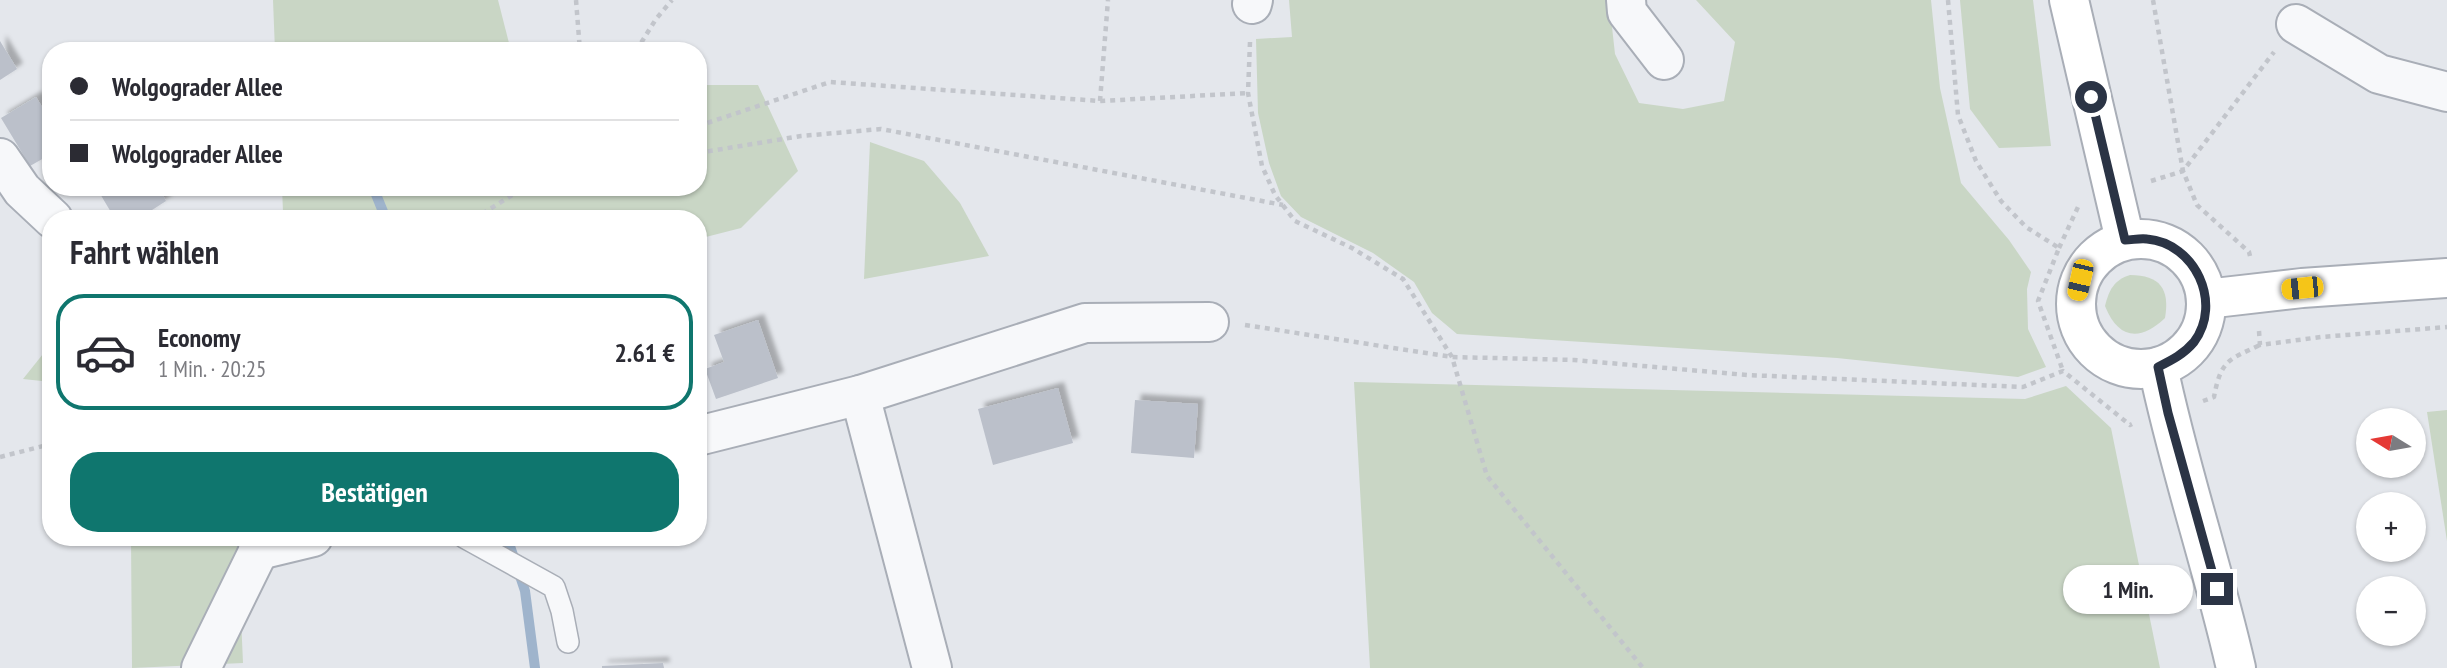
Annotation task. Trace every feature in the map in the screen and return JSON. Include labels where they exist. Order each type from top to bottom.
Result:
[{"type":"main road","points":[[2069,0],[2125,240]]},
{"type":"main road","points":[[2147,239],[2169,245],[2187,258],[2200,276],[2206,299],[2204,321],[2194,341],[2179,357],[2158,367],[2138,369],[2118,365],[2100,355],[2086,340],[2077,321],[2075,300],[2080,280],[2090,262],[2105,248],[2125,240],[2147,239]]},
{"type":"main road","points":[[2206,299],[2447,278]]},
{"type":"main road","points":[[2158,367],[2236,668]]},
{"type":"street","points":[[1626,0],[1627,12],[1664,60]]},
{"type":"street","points":[[2296,24],[2379,74],[2447,92]]},
{"type":"street","points":[[0,158],[22,190],[43,210]]},
{"type":"street","points":[[707,434],[860,395],[1084,323],[1209,322]]},
{"type":"street","points":[[860,395],[932,668]]},
{"type":"street","points":[[201,668],[257,546]]},
{"type":"lane","points":[[480,546],[554,587],[568,642]]},
{"type":"path","points":[[576,0],[579,42]]},
{"type":"path","points":[[642,42],[672,0]]},
{"type":"path","points":[[1100,101],[1108,0]]},
{"type":"path","points":[[1948,0],[1958,115],[1976,161],[2001,201],[2026,228],[2059,248],[2038,301],[2063,371],[2130,425],[2214,397],[2218,374],[2232,358],[2260,345],[2320,337],[2447,327]]},
{"type":"path","points":[[2153,0],[2183,171],[2197,205],[2249,252],[2260,345]]},
{"type":"path","points":[[1252,2],[1248,93],[1262,166],[1275,195],[1296,222],[1352,248],[1403,279],[1452,357],[1487,476],[1643,668]]},
{"type":"path","points":[[2183,171],[2296,24]]},
{"type":"path","points":[[707,123],[830,82],[1100,101],[1248,93]]},
{"type":"path","points":[[707,152],[801,136],[880,129],[1283,205]]},
{"type":"path","points":[[488,210],[511,196]]},
{"type":"path","points":[[1209,322],[1239,324],[1452,357],[1574,360],[1747,375],[2023,387],[2063,371]]},
{"type":"path","points":[[0,457],[42,446]]},
{"type":"green space","points":[[273,0],[498,0],[509,42],[275,42]]},
{"type":"green space","points":[[1289,0],[1609,0],[1615,54],[1639,103],[1683,109],[1724,101],[1735,42],[1696,0],[1931,0],[1940,88],[1961,183],[2009,240],[2031,272],[2027,289],[2028,329],[2046,367],[2018,377],[1837,358],[1457,334],[1432,313],[1414,282],[1373,253],[1301,217],[1281,196],[1269,163],[1258,113],[1256,39],[1292,37]]},
{"type":"green space","points":[[1960,0],[2033,0],[2051,146],[1999,148],[1970,109]]},
{"type":"green space","points":[[707,85],[758,85],[798,171],[741,228],[707,237],[707,210],[283,210],[282,196],[707,196]]},
{"type":"green space","points":[[870,142],[924,161],[960,203],[989,256],[864,279]]},
{"type":"green space","points":[[2130,275],[2156,281],[2166,299],[2165,318],[2147,331],[2138,333],[2123,331],[2110,317],[2105,306],[2113,286]]},
{"type":"green space","points":[[42,355],[42,381],[23,379]]},
{"type":"green space","points":[[1354,382],[2025,399],[2066,386],[2111,428],[2160,668],[1370,668]]},
{"type":"green space","points":[[2447,410],[2447,541],[2427,412]]},
{"type":"green space","points":[[131,546],[288,546],[239,572],[243,663],[132,668]]},
{"type":"building","points":[[0,41],[17,69],[0,80]]},
{"type":"building","points":[[36,97],[42,107],[42,159],[30,166],[1,118]]},
{"type":"building","points":[[101,196],[163,196],[166,201],[152,210],[110,210]]},
{"type":"building","points":[[758,320],[778,378],[716,399],[707,368],[724,362],[714,335]]},
{"type":"building","points":[[1058,388],[1073,443],[993,465],[978,409]]},
{"type":"building","points":[[1135,400],[1198,404],[1194,458],[1131,453]]},
{"type":"building","points":[[663,663],[664,668],[602,668],[602,666]]},
{"type":"waterway","points":[[377,196],[382,210]]},
{"type":"waterway","points":[[510,546],[525,591],[535,668]]},
{"type":"route","points":[[2091,97],[2125,240],[2147,239],[2169,245],[2187,258],[2200,276],[2206,299],[2204,321],[2194,341],[2179,357],[2158,367],[2168,413],[2217,589]]}]
